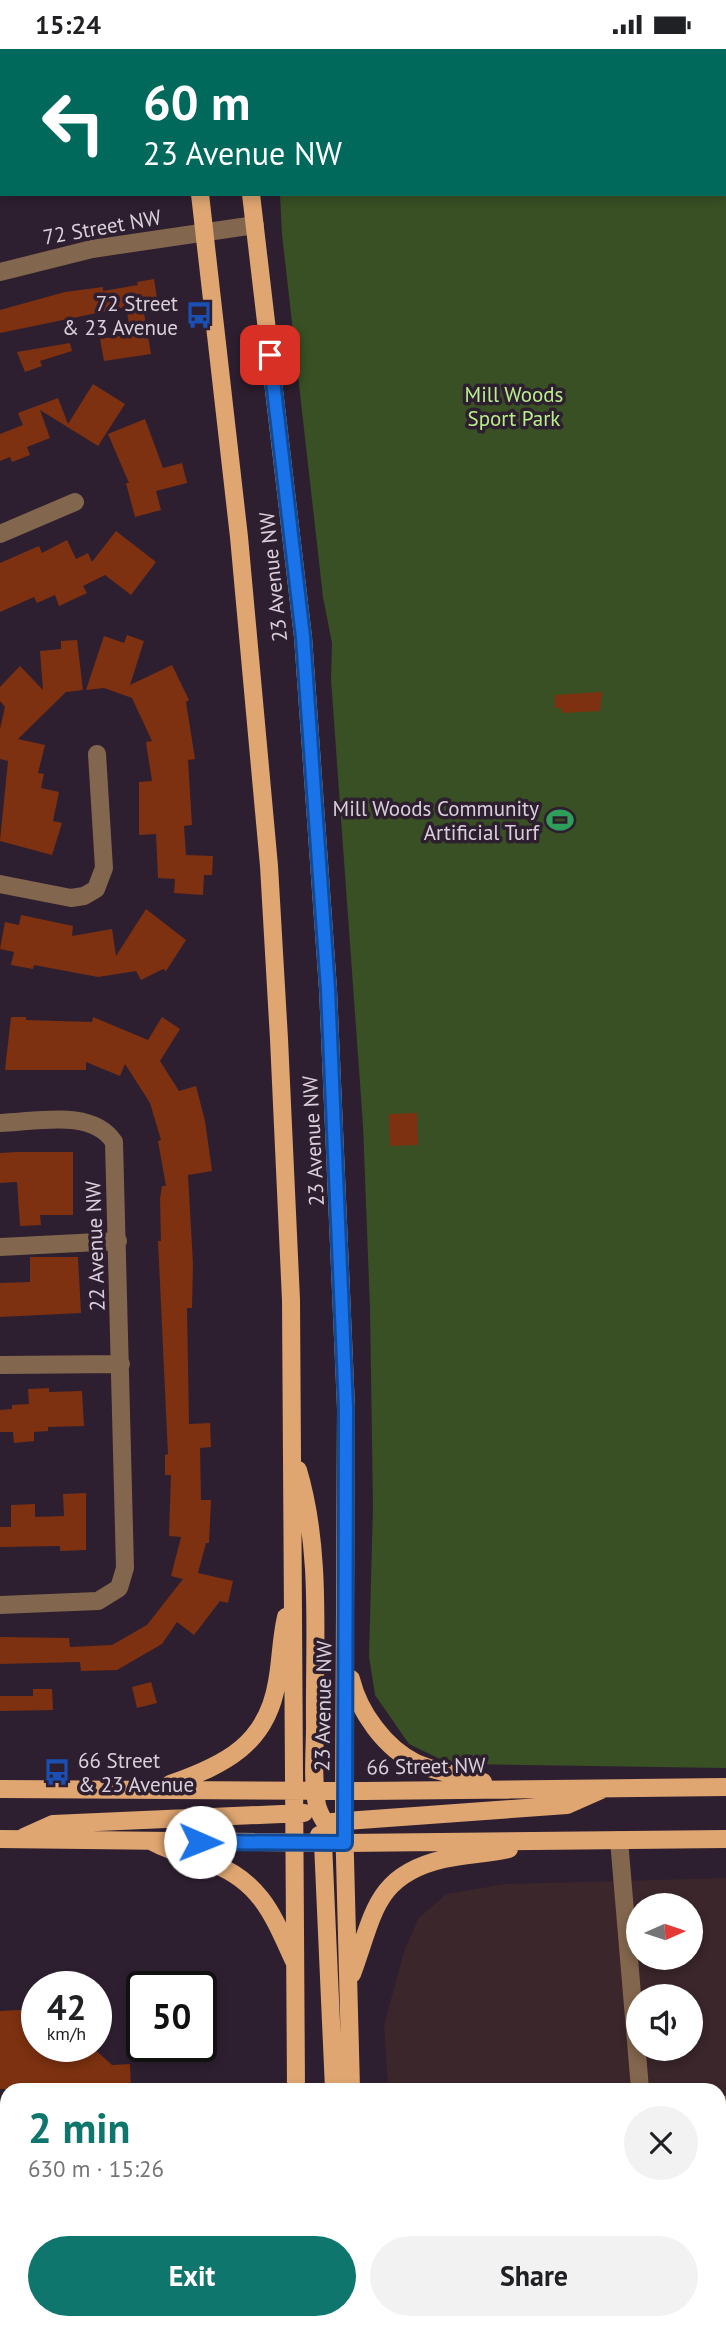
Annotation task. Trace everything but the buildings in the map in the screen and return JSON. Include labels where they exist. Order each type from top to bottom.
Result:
[{"type":"main road","name":"23 Avenue NW","points":[[200,196],[239,537],[269,866],[291,1300],[294,1790],[309,1806],[296,1843],[296,2083]]},
{"type":"main road","name":"23 Avenue NW","points":[[251,196],[303,637],[322,889],[343,1325],[347,1659],[345,1790],[327,1829],[334,2083]]},
{"type":"main road","points":[[292,1449],[308,1504],[313,1560],[309,1806],[327,1829],[345,1843],[726,1839]]},
{"type":"main road","points":[[156,1789],[209,1770],[250,1742],[259,1731],[273,1700],[280,1645],[293,1582]]},
{"type":"main road","points":[[347,1659],[358,1699],[372,1725],[403,1756],[431,1768],[503,1787]]},
{"type":"main road","points":[[9,1840],[296,1843],[327,1829],[567,1805],[607,1787]]},
{"type":"main road","name":"66 Street NW","points":[[0,1789],[294,1790],[309,1806],[345,1790],[726,1787]]},
{"type":"main road","points":[[9,1840],[53,1824],[309,1806]]},
{"type":"main road","points":[[150,1841],[178,1855],[213,1864],[248,1882],[272,1914],[296,1965]]},
{"type":"main road","points":[[349,1984],[376,1906],[392,1881],[415,1868],[445,1859],[486,1854],[543,1841]]},
{"type":"main road","points":[[345,1843],[351,2083]]},
{"type":"street","name":"72 Street NW","points":[[0,272],[92,250],[255,225]]},
{"type":"street","points":[[0,534],[75,502]]},
{"type":"street","points":[[0,884],[71,898],[84,896],[96,889],[104,868],[97,754]]},
{"type":"street","name":"22 Avenue NW","points":[[0,1123],[89,1122],[105,1130],[114,1142],[125,1568],[123,1580],[114,1594],[85,1604],[0,1605]]},
{"type":"street","points":[[0,1247],[118,1241]]},
{"type":"street","points":[[0,1366],[121,1364]]},
{"type":"street","points":[[619,1840],[639,2083]]},
{"type":"shaded area","points":[[726,1878],[726,2083],[388,2083],[384,2025],[404,1952],[418,1919],[446,1894],[506,1884]]},
{"type":"green space","name":"Mill Woods Sport Park","points":[[280,196],[726,196],[726,1768],[467,1764],[442,1760],[409,1744],[375,1695],[369,1656],[373,1507],[370,1308],[363,1125],[331,679],[332,643],[323,597],[282,234]]},
{"type":"place","name":"72 Street & 23 Avenue","points":[[199,315]]},
{"type":"place","name":"Mill Woods Community Artificial Turf","points":[[560,820]]},
{"type":"place","name":"66 Street & 23 Avenue","points":[[57,1772]]},
{"type":"route","points":[[200,1842],[345,1843],[346,1408],[328,989],[303,637],[270,355]]}]
